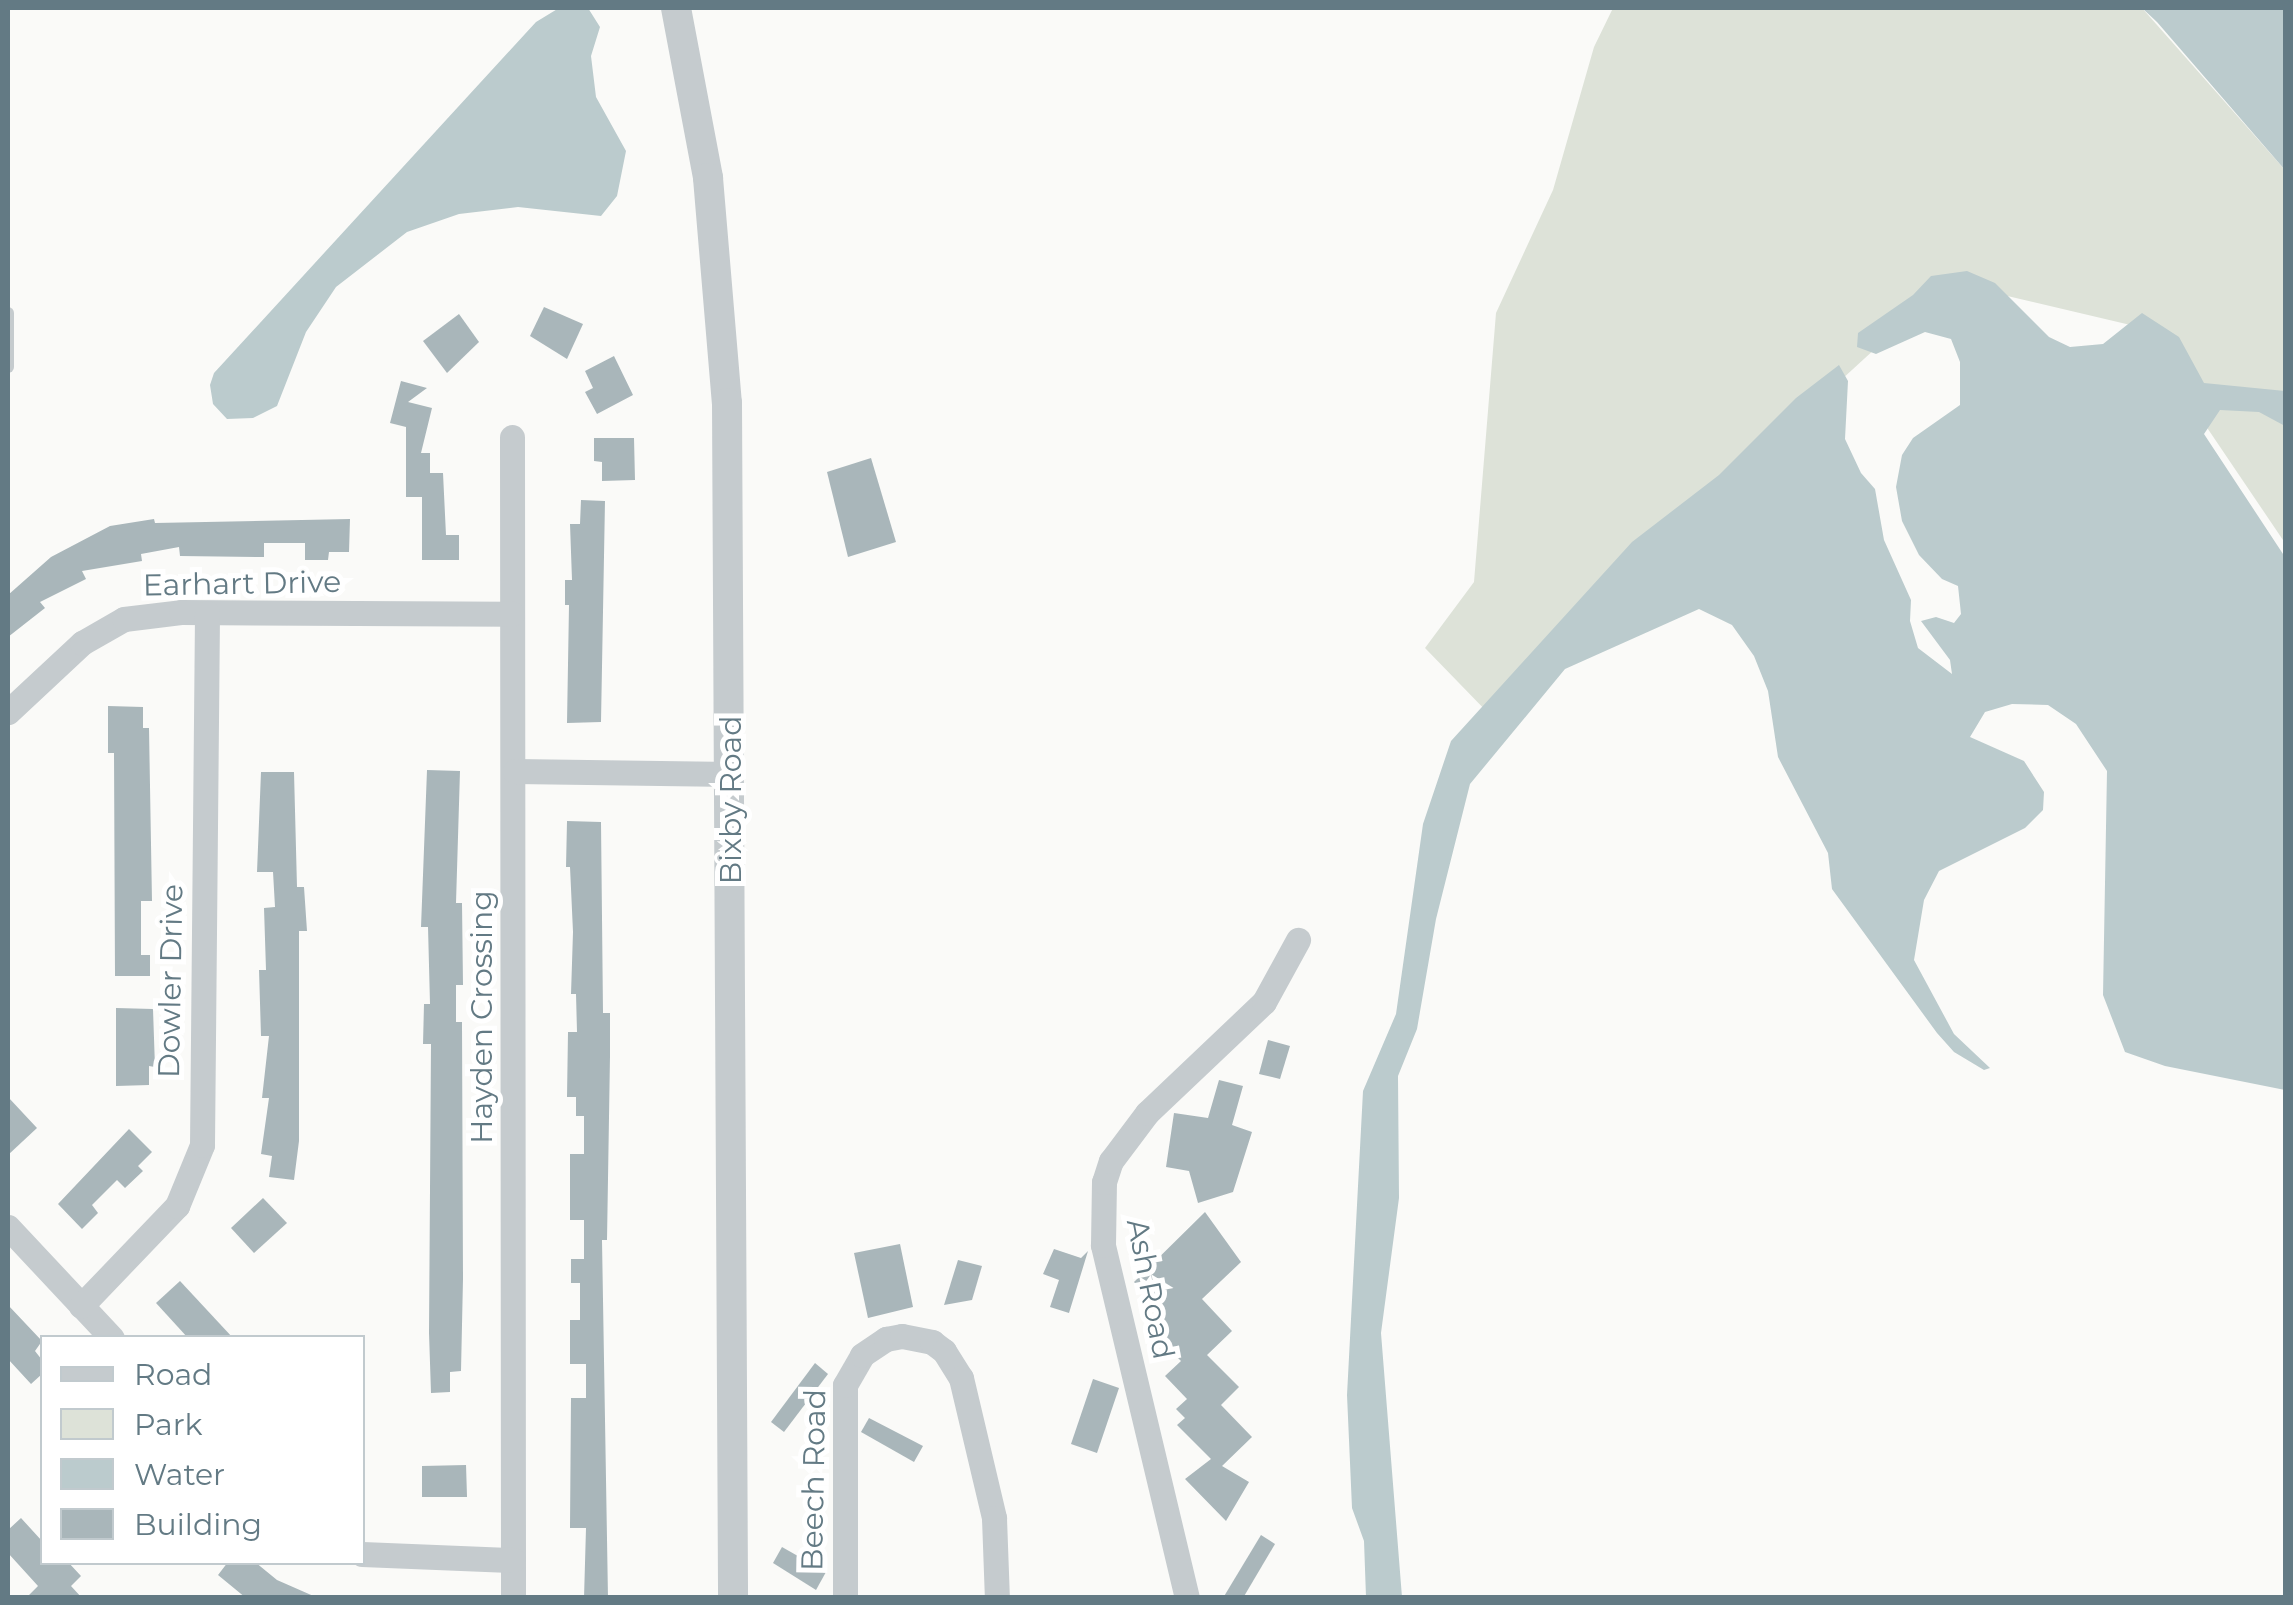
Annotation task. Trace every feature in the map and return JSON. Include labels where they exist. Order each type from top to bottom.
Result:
[{"type":"street","name":"Bixby Road","points":[[676,8],[708,178],[722,315],[731,532],[733,1598]]},
{"type":"street","name":"Hayden Crossing","points":[[512,437],[514,1598]]},
{"type":"street","name":"Earhart Drive","points":[[8,712],[82,643],[124,619],[207,612],[512,614]]},
{"type":"street","name":"Dowler Drive","points":[[81,1306],[177,1206],[202,1144],[207,612]]},
{"type":"street","points":[[515,772],[732,774]]},
{"type":"street","name":"Ash Road","points":[[1187,1598],[1104,1245],[1104,1182],[1111,1161],[1147,1114],[1264,1002],[1298,940]]},
{"type":"street","points":[[8,1227],[109,1335]]},
{"type":"street","name":"Beech Road","points":[[845,1598],[844,1385],[862,1354],[886,1339],[902,1336],[932,1342],[944,1351],[962,1378],[994,1518],[997,1598]]},
{"type":"street","points":[[365,1554],[512,1560]]},
{"type":"lane","points":[[8,313],[8,366]]},
{"type":"green space","points":[[1613,8],[2142,8],[2285,170],[2285,543],[2139,327],[1948,282],[1628,575],[1492,717],[1425,648],[1474,582],[1496,313],[1553,190],[1594,47]]},
{"type":"water","points":[[559,8],[588,8],[600,27],[591,56],[596,97],[626,151],[617,196],[601,216],[518,207],[459,214],[407,232],[336,287],[306,332],[277,406],[253,418],[227,419],[213,404],[210,385],[214,373],[536,22]]},
{"type":"water","points":[[2142,8],[2285,8],[2285,170],[2157,22]]},
{"type":"water","points":[[1967,271],[1995,283],[2049,337],[2070,347],[2103,344],[2142,313],[2179,337],[2204,383],[2285,391],[2285,426],[2259,412],[2220,410],[2204,434],[2285,557],[2285,1090],[2165,1066],[2125,1052],[2103,995],[2107,771],[2076,724],[2048,705],[2012,704],[1985,712],[1970,737],[2024,761],[2044,792],[2043,810],[2025,828],[1939,871],[1924,900],[1914,960],[1954,1034],[1990,1068],[1984,1070],[1954,1052],[1937,1033],[1832,889],[1828,853],[1778,757],[1768,691],[1754,656],[1732,625],[1699,609],[1565,669],[1470,784],[1436,919],[1417,1029],[1398,1076],[1399,1198],[1381,1333],[1402,1597],[1366,1597],[1364,1541],[1352,1508],[1347,1395],[1363,1091],[1396,1014],[1423,824],[1451,741],[1632,542],[1719,475],[1796,398],[1839,365],[1848,381],[1845,439],[1861,473],[1875,489],[1884,540],[1911,600],[1910,621],[1918,648],[1952,674],[1950,660],[1921,621],[1936,617],[1954,623],[1961,614],[1958,586],[1942,579],[1919,555],[1902,521],[1896,487],[1902,455],[1913,438],[1960,405],[1960,362],[1951,339],[1925,332],[1876,354],[1857,347],[1858,333],[1913,295],[1931,276]]},
{"type":"building","points":[[544,307],[583,324],[567,359],[530,336]]},
{"type":"building","points":[[459,314],[479,342],[447,373],[423,341]]},
{"type":"building","points":[[614,356],[633,395],[597,414],[585,392],[593,388],[585,371]]},
{"type":"building","points":[[401,381],[427,388],[408,402],[432,408],[421,453],[430,453],[430,473],[443,473],[446,535],[459,535],[459,560],[422,560],[422,497],[406,497],[406,427],[390,423]]},
{"type":"building","points":[[594,438],[634,438],[635,480],[602,481],[602,462],[594,461]]},
{"type":"building","points":[[871,458],[896,542],[848,557],[827,472]]},
{"type":"building","points":[[581,500],[605,501],[601,722],[567,723],[569,605],[565,605],[565,580],[572,580],[570,524],[580,524]]},
{"type":"building","points":[[154,519],[155,523],[350,519],[349,552],[329,552],[328,560],[305,560],[305,543],[264,543],[264,557],[180,556],[179,547],[141,554],[142,561],[82,571],[86,579],[40,602],[45,608],[8,637],[8,595],[51,557],[110,526]]},
{"type":"building","points":[[108,706],[143,707],[143,728],[149,728],[152,901],[141,901],[141,955],[150,955],[150,976],[115,976],[114,753],[108,753]]},
{"type":"building","points":[[427,770],[460,771],[456,903],[462,903],[463,985],[456,985],[456,1022],[462,1022],[461,1371],[450,1372],[450,1392],[431,1393],[431,1044],[423,1044],[424,1004],[430,1004],[428,927],[421,927]]},
{"type":"building","points":[[261,772],[294,772],[297,887],[304,887],[307,931],[299,931],[299,1141],[294,1180],[269,1177],[272,1156],[261,1154],[269,1098],[262,1098],[269,1036],[261,1036],[259,970],[266,970],[264,908],[275,907],[273,872],[257,872]]},
{"type":"building","points":[[567,821],[601,822],[603,1013],[610,1013],[607,1240],[602,1240],[608,1598],[584,1598],[586,1528],[570,1528],[571,1398],[586,1398],[586,1364],[570,1364],[570,1320],[580,1320],[580,1283],[571,1283],[571,1259],[584,1259],[584,1220],[570,1220],[570,1154],[584,1154],[584,1116],[576,1116],[576,1097],[567,1097],[568,1032],[577,1032],[576,994],[571,994],[573,932],[570,867],[566,867]]},
{"type":"building","points":[[116,1008],[153,1009],[155,1067],[149,1066],[149,1085],[116,1086]]},
{"type":"building","points":[[1268,1040],[1290,1046],[1280,1079],[1259,1074]]},
{"type":"building","points":[[1219,1080],[1243,1086],[1232,1125],[1252,1132],[1233,1192],[1198,1203],[1189,1171],[1166,1167],[1174,1113],[1208,1118]]},
{"type":"building","points":[[8,1097],[37,1128],[8,1155]]},
{"type":"building","points":[[129,1129],[152,1152],[138,1166],[143,1171],[125,1188],[117,1180],[92,1205],[98,1213],[82,1229],[58,1204]]},
{"type":"building","points":[[263,1198],[287,1223],[254,1253],[231,1228]]},
{"type":"building","points":[[1205,1212],[1241,1262],[1202,1299],[1232,1331],[1207,1355],[1239,1387],[1221,1405],[1252,1437],[1222,1466],[1249,1482],[1226,1521],[1185,1479],[1211,1459],[1177,1425],[1185,1418],[1176,1409],[1187,1399],[1165,1376],[1181,1361],[1149,1329],[1160,1319],[1152,1310],[1157,1306],[1134,1282]]},
{"type":"building","points":[[900,1244],[913,1307],[868,1318],[854,1253]]},
{"type":"building","points":[[1054,1249],[1081,1258],[1088,1251],[1069,1313],[1050,1307],[1059,1280],[1043,1274]]},
{"type":"building","points":[[958,1260],[982,1266],[972,1300],[944,1305]]},
{"type":"building","points":[[180,1281],[230,1335],[185,1335],[156,1303]]},
{"type":"building","points":[[8,1305],[40,1339],[35,1351],[40,1357],[40,1376],[31,1384],[8,1359]]},
{"type":"building","points":[[815,1363],[828,1374],[784,1432],[771,1422]]},
{"type":"building","points":[[1093,1379],[1119,1388],[1097,1453],[1071,1444]]},
{"type":"building","points":[[869,1418],[923,1446],[914,1462],[861,1432]]},
{"type":"building","points":[[466,1465],[467,1497],[422,1497],[422,1466]]},
{"type":"building","points":[[21,1518],[40,1539],[40,1565],[71,1565],[81,1576],[71,1586],[82,1598],[26,1598],[38,1586],[8,1553],[8,1530]]},
{"type":"building","points":[[1261,1535],[1275,1544],[1243,1598],[1223,1598]]},
{"type":"building","points":[[782,1547],[826,1572],[816,1590],[773,1563]]},
{"type":"building","points":[[226,1565],[259,1565],[277,1580],[318,1598],[246,1598],[218,1575]]}]
